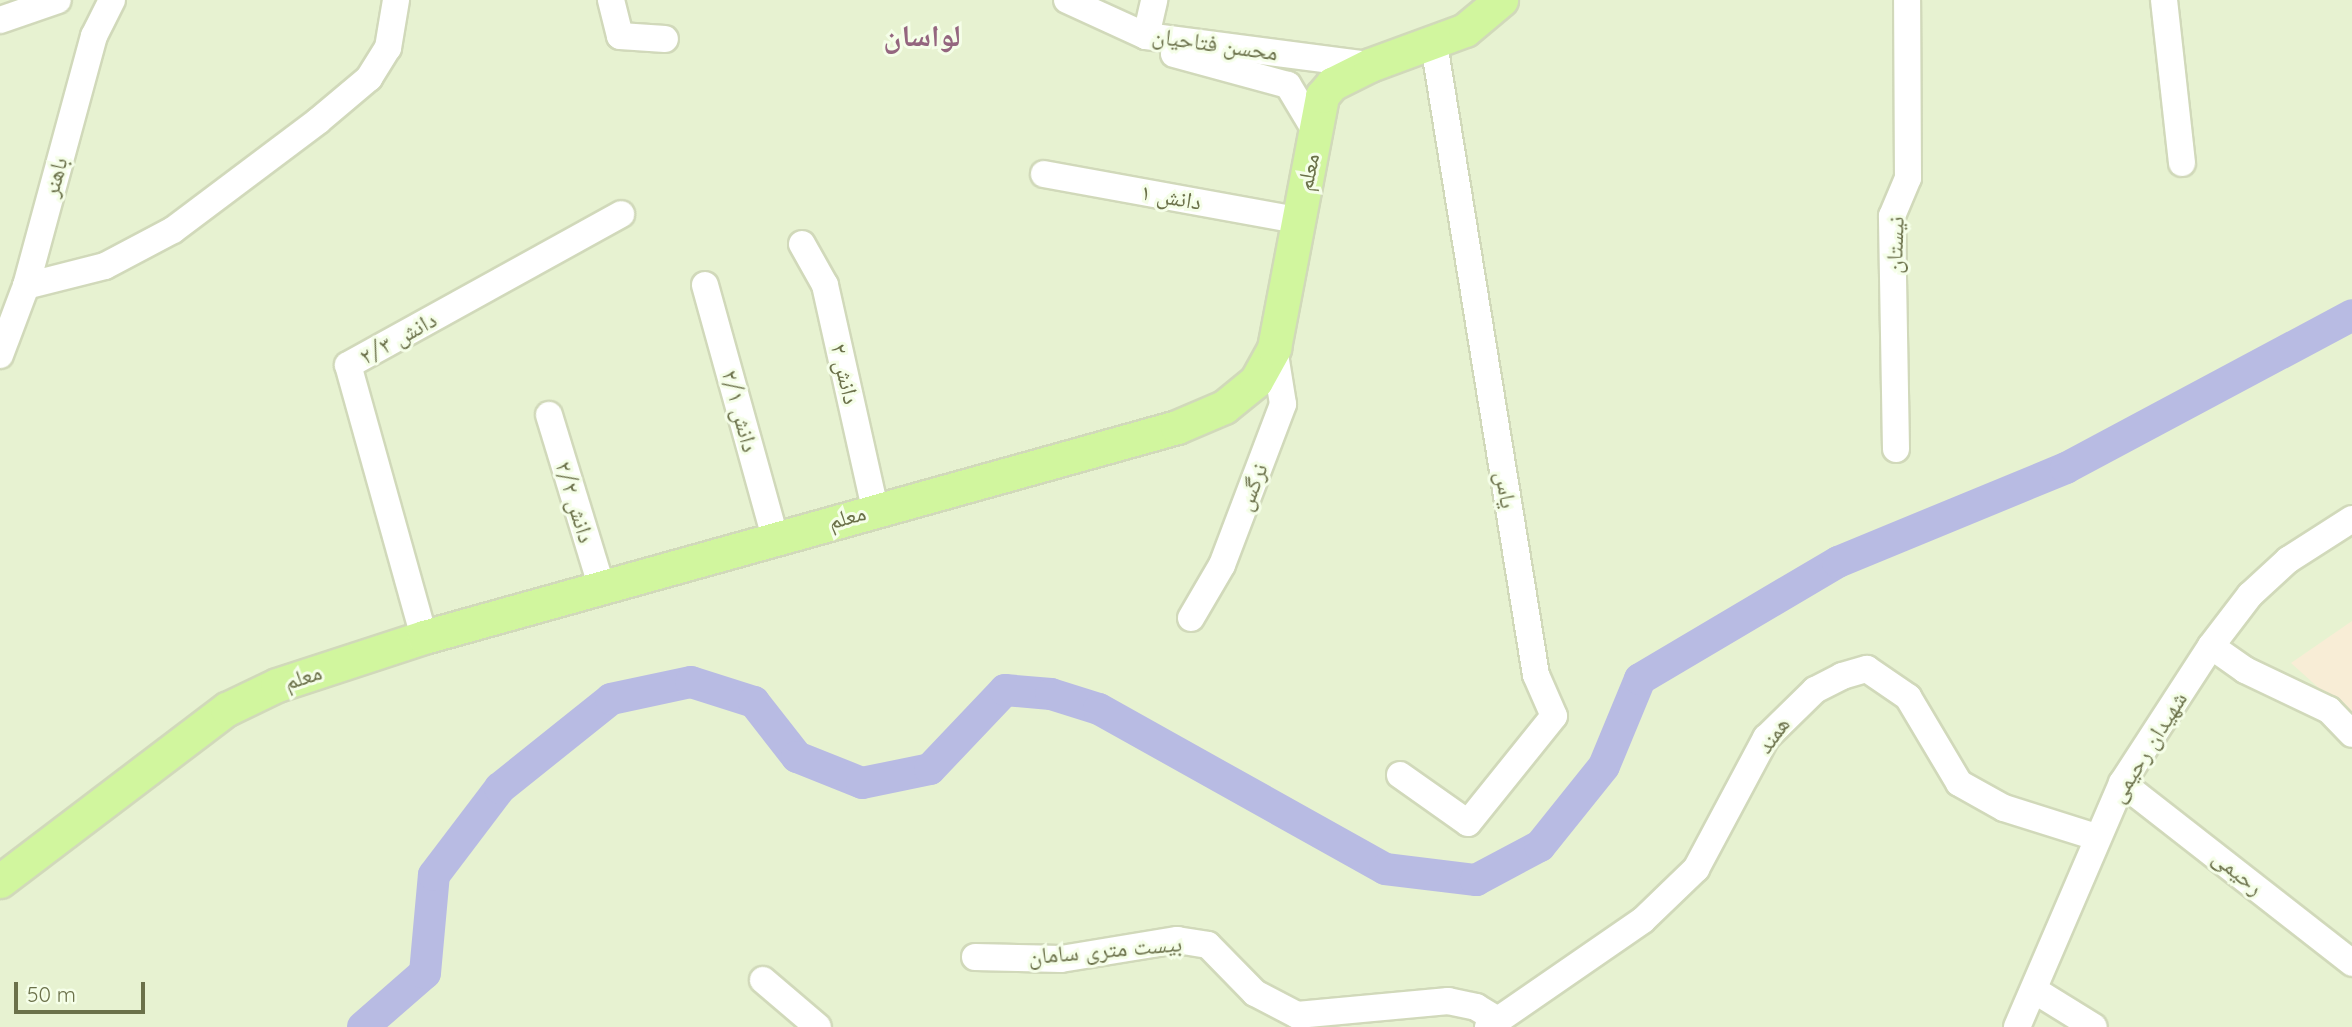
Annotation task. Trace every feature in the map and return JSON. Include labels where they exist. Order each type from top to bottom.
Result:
[{"type":"main road","name":"معلم","points":[[0,881],[227,709],[276,685],[424,637],[875,509],[1177,427],[1224,407],[1246,390],[1273,348],[1322,96],[1332,84],[1370,65],[1434,44],[1501,0]]},
{"type":"street","points":[[0,20],[58,0]]},
{"type":"street","name":"باهنر","points":[[0,355],[26,286],[94,36],[111,0]]},
{"type":"street","points":[[26,286],[105,266],[173,230],[318,121],[369,78],[388,47],[396,0]]},
{"type":"street","points":[[611,0],[620,36],[665,39]]},
{"type":"street","name":"محسن فتاحیان","points":[[1066,0],[1146,36],[1370,65]]},
{"type":"street","points":[[1154,0],[1146,36],[1176,55],[1289,85],[1316,132]]},
{"type":"street","name":"نیستان","points":[[1896,449],[1892,216],[1908,178],[1908,0]]},
{"type":"street","points":[[2164,0],[2182,163]]},
{"type":"street","name":"یاس","points":[[1400,775],[1468,823],[1554,716],[1536,675],[1434,44]]},
{"type":"street","name":"دانش ۱","points":[[1044,174],[1298,220]]},
{"type":"street","name":"دانش ۲/۳","points":[[424,637],[348,366],[621,214]]},
{"type":"street","name":"دانش ۲","points":[[802,244],[825,285],[875,509]]},
{"type":"street","name":"دانش ۲/۱","points":[[705,285],[775,538]]},
{"type":"street","name":"نرگس","points":[[1191,618],[1222,565],[1283,404],[1273,348]]},
{"type":"street","name":"دانش ۲/۲","points":[[549,415],[602,588]]},
{"type":"street","name":"شهیدان رحیمی","points":[[2017,1027],[2096,837],[2122,783],[2211,646],[2250,595],[2288,560],[2352,519]]},
{"type":"street","points":[[2211,646],[2329,710],[2352,733]]},
{"type":"street","name":"همند","points":[[1493,1024],[1643,920],[1696,869],[1766,738],[1815,690],[1842,676],[1867,669],[1908,697],[1959,783],[2004,808],[2096,837]]},
{"type":"street","name":"رحیمی","points":[[2122,783],[2352,963]]},
{"type":"street","name":"بیست متری سامان","points":[[975,957],[1061,959],[1177,940],[1208,945],[1255,993],[1297,1015],[1448,1001],[1476,1007],[1493,1024]]},
{"type":"street","points":[[762,980],[818,1027]]},
{"type":"street","points":[[2034,990],[2094,1027]]},
{"type":"shaded area","points":[[0,0],[2352,0],[2352,1027],[0,1027]]},
{"type":"shaded area","points":[[2352,621],[2352,718],[2291,663]]},
{"type":"waterway","points":[[363,1027],[425,973],[434,875],[500,788],[611,699],[691,682],[754,702],[797,757],[862,783],[930,769],[1005,690],[1051,694],[1099,709],[1385,869],[1476,880],[1540,846],[1604,766],[1640,679],[1838,562],[2066,468],[2352,315]]},
{"type":"district","name":"لواسان","points":[[922,35]]}]
